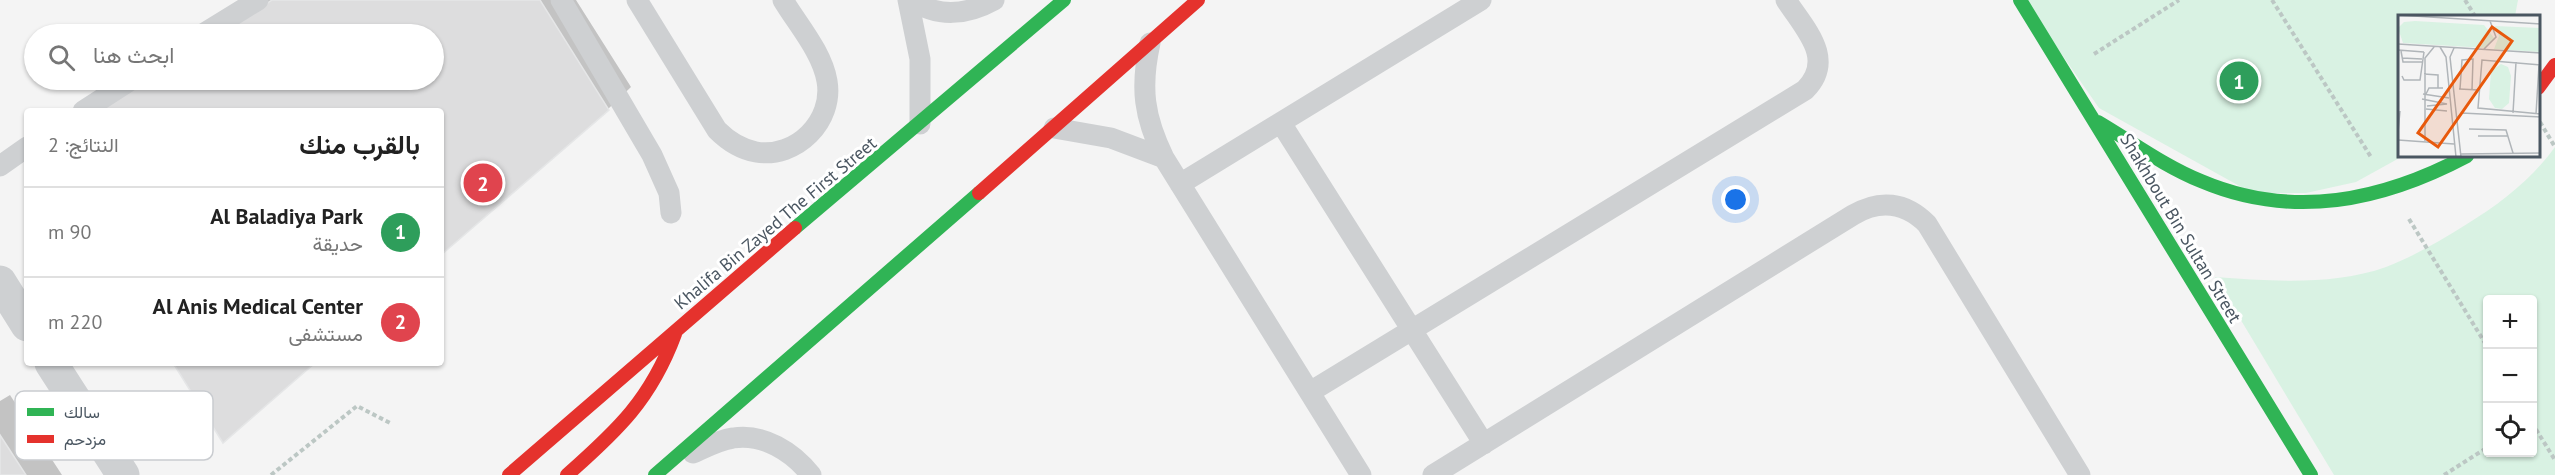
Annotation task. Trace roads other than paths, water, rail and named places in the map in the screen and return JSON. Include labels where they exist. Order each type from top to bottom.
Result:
[{"type":"main road","name":"Khalifa Bin Zayed The First Street","points":[[509,475],[676,329],[1064,0]]},
{"type":"main road","points":[[662,469],[1198,0]]},
{"type":"main road","name":"Shakhbout Bin Sultan Street","points":[[2020,0],[2311,475]]},
{"type":"main road","points":[[2540,85],[2555,65]]},
{"type":"main road","points":[[2093,120],[2200,181],[2238,194],[2276,201],[2354,200],[2392,191],[2430,177],[2463,158]]},
{"type":"main road","points":[[567,475],[621,428],[639,407],[656,383],[668,357],[676,329]]},
{"type":"street","points":[[0,282],[24,320]]},
{"type":"street","points":[[53,366],[69,391]]},
{"type":"street","points":[[113,460],[123,475]]},
{"type":"lane","points":[[219,24],[258,0]]},
{"type":"lane","points":[[561,0],[652,155],[669,193],[672,213]]},
{"type":"lane","points":[[637,0],[717,130],[729,141],[758,152],[774,152],[804,140],[819,122],[827,100],[828,83],[824,68],[783,0]]},
{"type":"lane","points":[[910,0],[935,11],[951,14],[967,12],[994,0]]},
{"type":"lane","points":[[910,0],[920,59],[922,92],[920,124]]},
{"type":"lane","points":[[1180,184],[1481,0]]},
{"type":"lane","points":[[1310,392],[1805,90],[1817,74],[1819,54],[1786,0]]},
{"type":"lane","points":[[1150,43],[1145,66],[1144,90],[1147,114],[1164,158],[1361,475]]},
{"type":"lane","points":[[87,108],[115,90]]},
{"type":"lane","points":[[1281,123],[1484,444]]},
{"type":"lane","points":[[1054,128],[1111,138],[1138,146],[1164,158]]},
{"type":"lane","points":[[0,166],[24,149]]},
{"type":"lane","points":[[1433,475],[1854,215],[1878,204],[1892,204],[1917,214],[1927,224],[2080,475]]},
{"type":"lane","points":[[662,469],[716,442],[734,438],[749,438],[780,448],[796,458],[811,475]]},
{"type":"place","name":"Al Baladiya Park","points":[[2239,81]]},
{"type":"place","name":"Al Anis Medical Center","points":[[483,183]]}]
